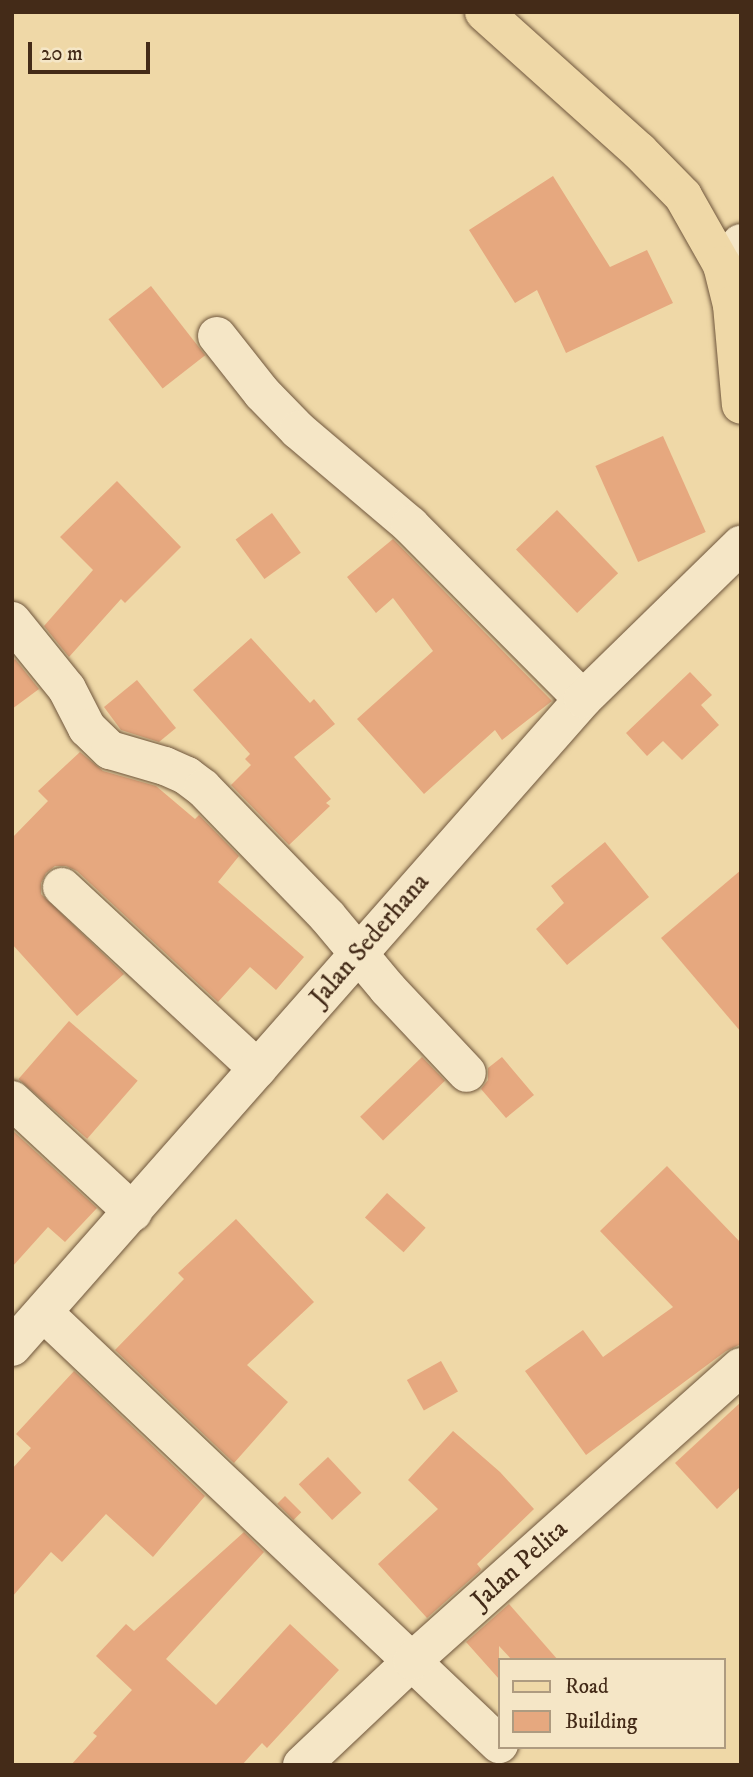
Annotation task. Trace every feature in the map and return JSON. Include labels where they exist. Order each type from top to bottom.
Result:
[{"type":"main road","points":[[484,12],[639,151],[683,196],[732,254],[732,305],[741,405]]},
{"type":"street","points":[[217,336],[262,393],[298,430],[410,525],[583,699]]},
{"type":"street","name":"Jalan Sederhana","points":[[12,1347],[583,699],[741,545]]},
{"type":"street","points":[[12,621],[67,690],[88,728],[110,750],[165,766],[187,776],[203,788],[327,915],[388,989],[467,1073]]},
{"type":"street","points":[[62,887],[258,1069]]},
{"type":"street","points":[[12,1100],[133,1212]]},
{"type":"street","points":[[44,1312],[498,1743]]},
{"type":"street","name":"Jalan Pelita","points":[[302,1765],[412,1661],[741,1367]]},
{"type":"street","points":[[505,1749],[522,1765]]},
{"type":"building","points":[[553,176],[610,267],[647,250],[673,303],[566,353],[537,290],[515,303],[469,230]]},
{"type":"building","points":[[151,286],[205,355],[163,389],[108,319]]},
{"type":"building","points":[[663,436],[706,532],[638,562],[595,466]]},
{"type":"building","points":[[117,481],[181,547],[125,603],[121,599],[69,657],[44,626],[93,570],[60,537]]},
{"type":"building","points":[[557,510],[618,573],[577,613],[516,550]]},
{"type":"building","points":[[272,513],[301,553],[264,579],[236,539]]},
{"type":"building","points":[[393,539],[552,701],[502,740],[495,730],[424,794],[357,719],[433,651],[393,598],[376,613],[347,577]]},
{"type":"building","points":[[251,638],[310,703],[314,699],[335,724],[294,757],[331,799],[326,803],[330,806],[289,845],[231,785],[251,765],[245,759],[250,754],[193,690]]},
{"type":"building","points":[[15,659],[39,689],[12,709],[12,662]]},
{"type":"building","points":[[690,672],[712,695],[701,705],[719,725],[682,760],[663,741],[647,756],[626,733]]},
{"type":"building","points":[[137,680],[176,728],[159,742],[121,730],[104,707]]},
{"type":"building","points":[[80,752],[103,771],[156,786],[195,819],[199,815],[239,856],[218,882],[304,957],[276,990],[250,967],[218,1002],[77,871],[66,866],[55,866],[46,873],[41,883],[41,894],[124,974],[77,1016],[12,944],[12,838],[48,801],[38,791]]},
{"type":"building","points":[[605,842],[649,897],[567,965],[536,929],[564,903],[551,886]]},
{"type":"building","points":[[741,870],[741,1032],[661,938]]},
{"type":"building","points":[[69,1021],[138,1081],[87,1139],[18,1079]]},
{"type":"building","points":[[422,1057],[445,1081],[383,1140],[360,1117]]},
{"type":"building","points":[[502,1057],[534,1095],[506,1118],[481,1089],[488,1080],[488,1068]]},
{"type":"building","points":[[12,1130],[97,1208],[65,1242],[48,1227],[12,1267]]},
{"type":"building","points":[[667,1166],[741,1243],[741,1344],[726,1351],[586,1455],[525,1371],[583,1330],[603,1357],[673,1307],[600,1231]]},
{"type":"building","points":[[387,1193],[426,1228],[404,1252],[365,1218]]},
{"type":"building","points":[[236,1219],[314,1302],[247,1365],[288,1402],[234,1463],[115,1350],[184,1279],[178,1273]]},
{"type":"building","points":[[441,1361],[458,1392],[424,1411],[407,1380]]},
{"type":"building","points":[[74,1371],[205,1496],[153,1557],[106,1514],[62,1562],[51,1552],[12,1597],[12,1469],[31,1448],[16,1434]]},
{"type":"building","points":[[741,1402],[741,1486],[717,1509],[675,1463]]},
{"type":"building","points":[[453,1431],[500,1472],[534,1509],[477,1564],[480,1571],[427,1618],[378,1564],[438,1509],[408,1480]]},
{"type":"building","points":[[328,1457],[361,1493],[332,1520],[299,1484]]},
{"type":"building","points":[[285,1496],[301,1512],[293,1520],[277,1504]]},
{"type":"building","points":[[244,1532],[264,1552],[166,1659],[216,1705],[290,1624],[339,1670],[267,1748],[262,1743],[242,1765],[71,1765],[97,1736],[93,1733],[132,1690],[96,1656],[126,1624],[134,1631]]},
{"type":"building","points":[[509,1604],[556,1658],[510,1658],[499,1646],[498,1678],[466,1642]]}]
